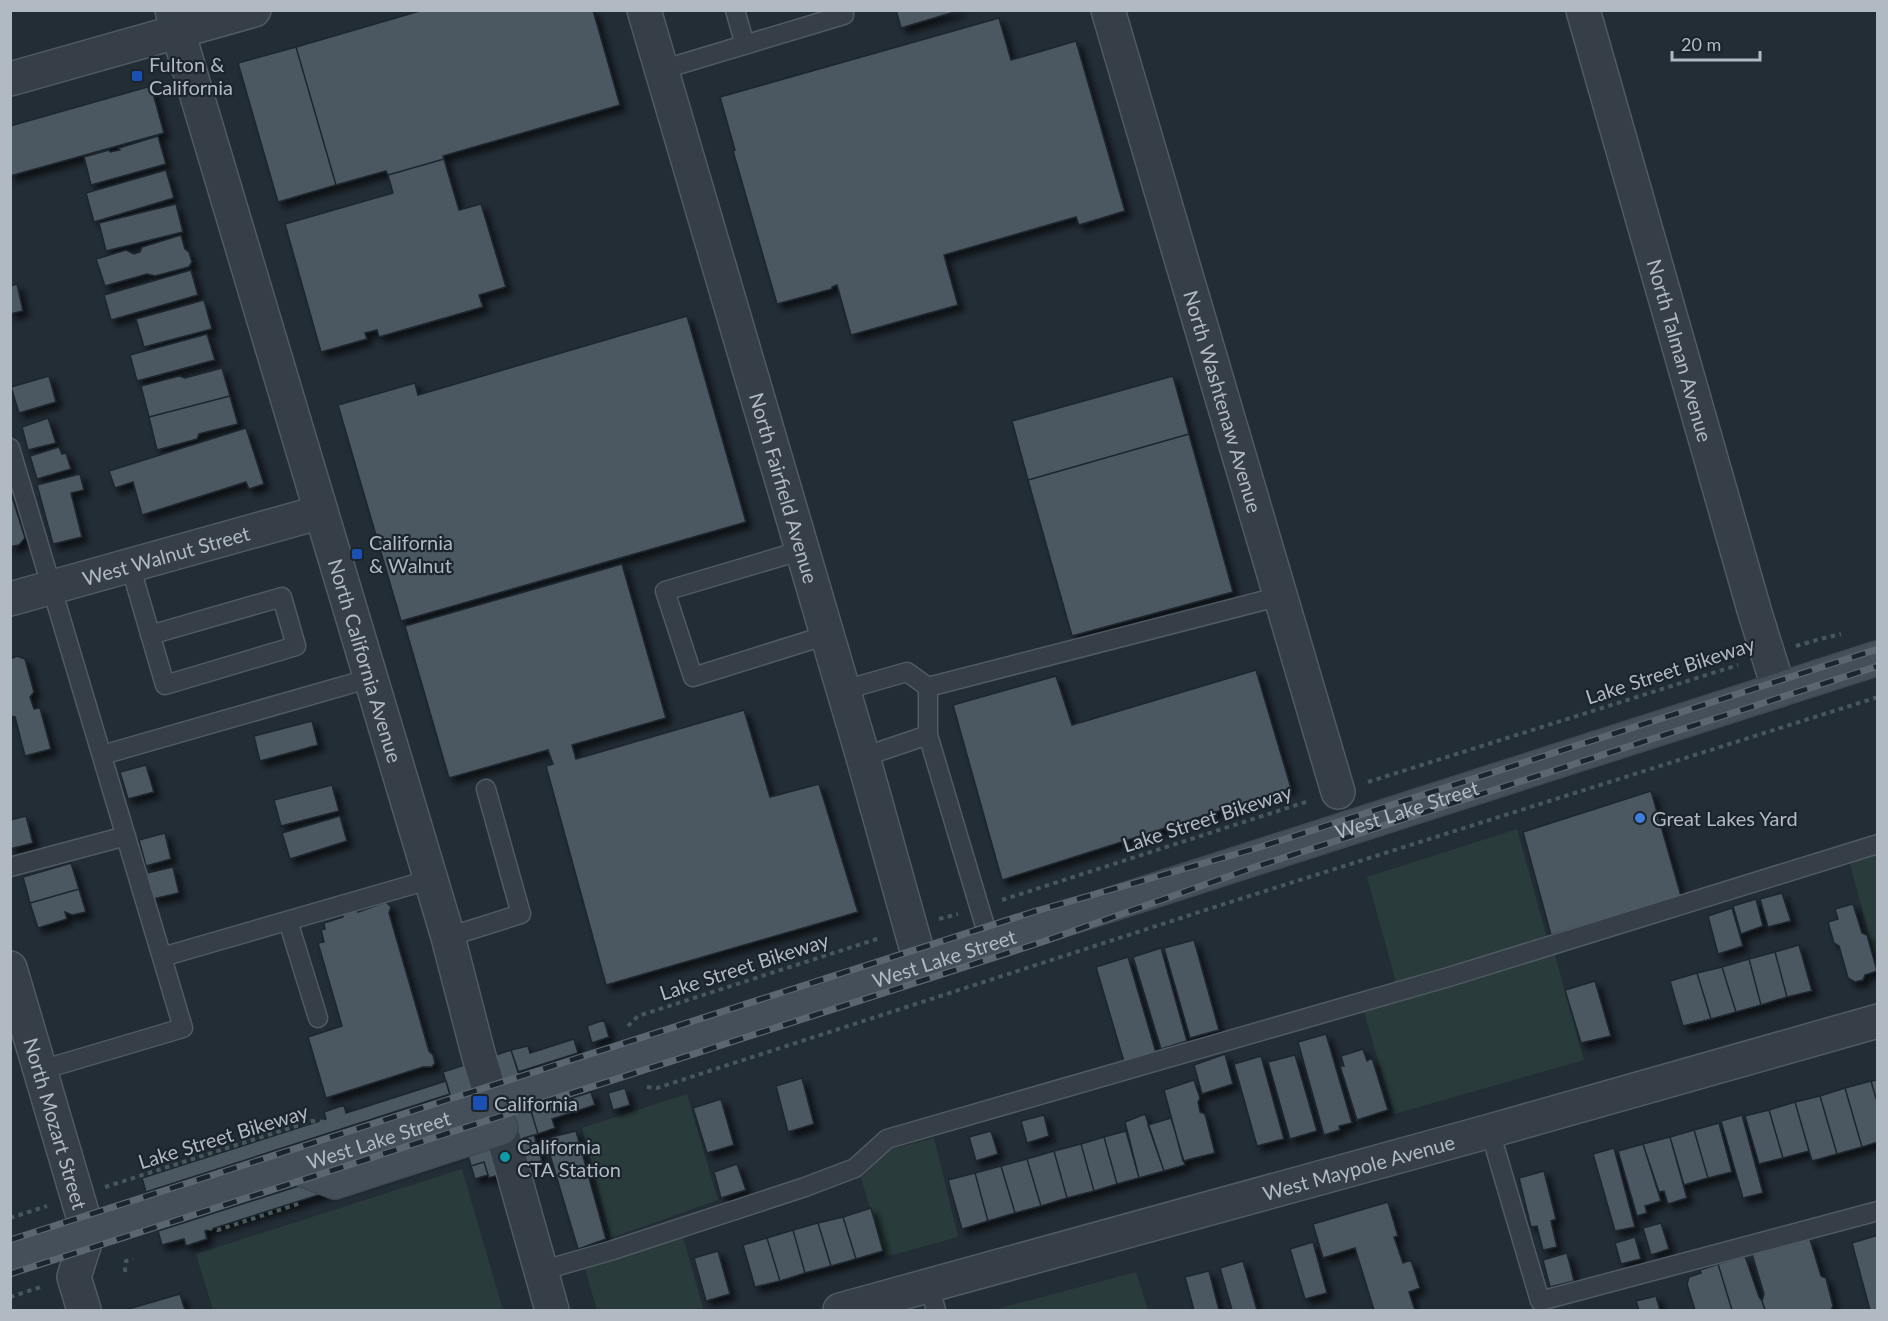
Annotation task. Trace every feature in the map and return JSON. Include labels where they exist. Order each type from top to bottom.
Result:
[{"type":"main road","name":"West Lake Street","points":[[26,1253],[294,1166],[497,1116],[527,1091],[1878,658]]},
{"type":"main road","points":[[497,1116],[557,1061],[578,1075]]},
{"type":"main road","points":[[294,1166],[335,1182],[497,1116],[527,1091]]},
{"type":"street","points":[[10,79],[175,21],[254,10]]},
{"type":"street","name":"North Fairfield Avenue","points":[[644,10],[844,690],[921,965]]},
{"type":"street","name":"North Washtenaw Avenue","points":[[1108,10],[1338,792],[1334,831]]},
{"type":"street","name":"North Talman Avenue","points":[[1583,10],[1779,690]]},
{"type":"street","name":"North California Avenue","points":[[175,21],[432,879],[552,1311]]},
{"type":"street","name":"West Walnut Street","points":[[10,599],[321,512]]},
{"type":"street","name":"North Washtenaw Avenue","points":[[1338,792],[1366,822]]},
{"type":"street","name":"North Mozart Street","points":[[10,968],[88,1233],[74,1277]]},
{"type":"street","name":"West Maypole Avenue","points":[[840,1311],[933,1298],[1490,1131],[1878,1021]]},
{"type":"street","points":[[26,1253],[74,1277],[84,1311]]},
{"type":"lane","points":[[735,10],[745,45]]},
{"type":"lane","points":[[661,70],[844,15],[843,10]]},
{"type":"lane","points":[[10,448],[183,1028],[41,1070]]},
{"type":"lane","points":[[803,550],[665,591],[693,677],[827,635]]},
{"type":"lane","points":[[130,566],[150,635],[165,685],[296,646],[282,597],[150,635]]},
{"type":"lane","points":[[844,690],[907,672],[928,687],[1281,596]]},
{"type":"lane","points":[[102,755],[371,678]]},
{"type":"lane","points":[[928,687],[928,735],[990,943]]},
{"type":"lane","points":[[863,757],[928,735]]},
{"type":"lane","points":[[448,937],[522,914],[486,789]]},
{"type":"lane","points":[[10,867],[126,836]]},
{"type":"lane","points":[[541,1271],[614,1250],[805,1187],[855,1168],[887,1139],[1452,976],[1878,844]]},
{"type":"lane","points":[[162,957],[432,879]]},
{"type":"lane","points":[[288,921],[318,1018]]},
{"type":"lane","points":[[1490,1131],[1540,1301],[1878,1210]]},
{"type":"path","name":"Lake Street Bikeway","points":[[622,1031],[638,1016],[1768,655],[1843,634]]},
{"type":"path","name":"Lake Street Bikeway","points":[[10,1218],[312,1121],[326,1122],[337,1119]]},
{"type":"path","points":[[206,1227],[218,1230],[325,1195],[335,1182]]},
{"type":"path","points":[[125,1272],[126,1261],[133,1259]]},
{"type":"path","points":[[10,1297],[74,1277]]},
{"type":"green space","points":[[1517,829],[1547,938],[1396,982],[1367,877]]},
{"type":"green space","points":[[1878,855],[1877,965],[1850,864]]},
{"type":"green space","points":[[1555,955],[1584,1060],[1394,1114],[1364,1012]]},
{"type":"green space","points":[[687,1094],[718,1200],[611,1238],[582,1128]]},
{"type":"green space","points":[[934,1138],[958,1237],[885,1257],[861,1178],[890,1149]]},
{"type":"green space","points":[[462,1169],[503,1310],[213,1310],[196,1254]]},
{"type":"green space","points":[[683,1237],[703,1308],[693,1310],[597,1310],[585,1269]]},
{"type":"green space","points":[[1136,1272],[1148,1310],[993,1310]]},
{"type":"building","points":[[423,10],[593,10],[620,105],[443,156],[444,159],[388,175],[386,171],[336,185],[296,47]]},
{"type":"building","points":[[896,10],[961,10],[901,28]]},
{"type":"building","points":[[999,18],[1011,60],[1076,41],[1125,211],[1079,225],[1076,217],[944,255],[958,305],[851,335],[837,285],[832,289],[777,304],[733,151],[735,150],[720,97]]},
{"type":"building","points":[[296,47],[336,185],[278,202],[238,63]]},
{"type":"building","points":[[151,86],[164,133],[10,176],[10,126]]},
{"type":"building","points":[[158,136],[166,164],[91,185],[84,157],[109,150],[110,152],[120,150],[119,148]]},
{"type":"building","points":[[444,159],[459,210],[481,204],[506,287],[479,295],[483,307],[379,337],[377,330],[365,333],[367,339],[321,352],[285,224],[393,193],[388,175]]},
{"type":"building","points":[[166,170],[174,198],[94,222],[86,193]]},
{"type":"building","points":[[176,204],[183,232],[106,251],[99,223]]},
{"type":"building","points":[[181,235],[192,262],[189,267],[155,276],[147,274],[105,286],[96,259],[126,250],[134,254],[140,252],[142,247]]},
{"type":"building","points":[[191,270],[198,295],[111,320],[104,295]]},
{"type":"building","points":[[17,284],[23,311],[10,314],[10,286]]},
{"type":"building","points":[[204,300],[212,329],[144,347],[136,319]]},
{"type":"building","points":[[687,316],[746,522],[401,621],[338,405],[415,383],[418,395]]},
{"type":"building","points":[[207,334],[215,360],[137,381],[130,355]]},
{"type":"building","points":[[222,368],[230,396],[149,417],[141,386]]},
{"type":"building","points":[[49,376],[56,402],[19,413],[11,387]]},
{"type":"building","points":[[1173,376],[1189,434],[1028,480],[1012,421]]},
{"type":"building","points":[[230,396],[238,424],[199,434],[197,439],[157,450],[149,417]]},
{"type":"building","points":[[48,418],[56,443],[28,450],[22,427]]},
{"type":"building","points":[[246,428],[264,484],[249,489],[246,482],[142,515],[133,482],[115,488],[109,471]]},
{"type":"building","points":[[1189,434],[1233,592],[1072,636],[1028,480]]},
{"type":"building","points":[[59,447],[62,454],[66,453],[71,469],[37,479],[30,456]]},
{"type":"building","points":[[80,474],[84,490],[71,493],[82,537],[53,544],[37,485]]},
{"type":"building","points":[[10,490],[25,538],[19,545],[10,547]]},
{"type":"building","points":[[622,564],[666,718],[572,745],[576,759],[744,710],[770,797],[819,784],[858,912],[606,985],[546,766],[553,764],[548,750],[449,778],[405,626]]},
{"type":"building","points":[[17,656],[25,659],[34,692],[30,697],[34,709],[40,708],[51,749],[25,756],[15,717],[10,716],[10,659]]},
{"type":"building","points":[[1256,670],[1291,788],[1002,880],[953,705],[1056,676],[1072,725]]},
{"type":"building","points":[[312,721],[318,745],[260,761],[254,736]]},
{"type":"building","points":[[146,765],[154,792],[128,799],[120,772]]},
{"type":"building","points":[[332,785],[339,811],[281,826],[274,800]]},
{"type":"building","points":[[1651,791],[1681,896],[1551,935],[1523,832]]},
{"type":"building","points":[[26,816],[33,843],[10,849],[10,820]]},
{"type":"building","points":[[340,816],[347,841],[290,859],[282,833]]},
{"type":"building","points":[[165,833],[171,859],[146,866],[139,840]]},
{"type":"building","points":[[71,863],[79,889],[30,903],[23,877]]},
{"type":"building","points":[[173,867],[179,893],[153,899],[147,873]]},
{"type":"building","points":[[79,889],[86,912],[72,915],[65,912],[67,919],[38,928],[30,903]]},
{"type":"building","points":[[1782,893],[1791,921],[1768,927],[1760,899]]},
{"type":"building","points":[[1756,899],[1763,926],[1741,934],[1733,906]]},
{"type":"building","points":[[386,902],[391,907],[389,913],[429,1051],[435,1063],[432,1067],[423,1067],[326,1098],[308,1037],[342,1026],[318,943],[324,942],[321,930],[325,929],[324,923],[343,917],[342,911],[356,907],[358,912]]},
{"type":"building","points":[[1853,904],[1862,933],[1867,935],[1877,971],[1855,982],[1848,978],[1839,946],[1834,943],[1828,922],[1838,919],[1835,909]]},
{"type":"building","points":[[1732,908],[1743,946],[1718,954],[1708,916]]},
{"type":"building","points":[[1194,940],[1219,1030],[1190,1038],[1164,948]]},
{"type":"building","points":[[1799,945],[1812,991],[1787,997],[1775,952]]},
{"type":"building","points":[[1161,948],[1187,1041],[1161,1049],[1133,957]]},
{"type":"building","points":[[1775,952],[1787,997],[1761,1005],[1749,959]]},
{"type":"building","points":[[1128,957],[1157,1056],[1125,1065],[1096,967]]},
{"type":"building","points":[[1749,959],[1761,1005],[1736,1012],[1722,967]]},
{"type":"building","points":[[1722,967],[1736,1012],[1711,1019],[1697,973]]},
{"type":"building","points":[[1697,973],[1711,1019],[1683,1026],[1670,981]]},
{"type":"building","points":[[1595,981],[1611,1036],[1581,1043],[1565,990]]},
{"type":"building","points":[[604,1020],[609,1037],[592,1043],[587,1026]]},
{"type":"building","points":[[1326,1034],[1352,1123],[1339,1126],[1340,1130],[1324,1135],[1298,1042]]},
{"type":"building","points":[[574,1039],[578,1053],[518,1072],[511,1050],[528,1046],[530,1053]]},
{"type":"building","points":[[1363,1049],[1367,1061],[1372,1058],[1388,1110],[1357,1120],[1340,1066],[1344,1066],[1341,1056]]},
{"type":"building","points":[[511,1050],[522,1082],[453,1105],[443,1072]]},
{"type":"building","points":[[1225,1054],[1233,1084],[1202,1094],[1194,1065]]},
{"type":"building","points":[[1295,1055],[1317,1131],[1290,1139],[1268,1062]]},
{"type":"building","points":[[1261,1056],[1284,1139],[1257,1146],[1234,1064]]},
{"type":"building","points":[[802,1078],[814,1124],[788,1132],[776,1086]]},
{"type":"building","points":[[1194,1080],[1200,1098],[1198,1102],[1200,1112],[1205,1114],[1215,1153],[1183,1161],[1164,1090]]},
{"type":"building","points":[[1878,1080],[1878,1105],[1871,1081]]},
{"type":"building","points":[[446,1081],[450,1094],[146,1192],[142,1178],[326,1119],[324,1112],[344,1105],[346,1113]]},
{"type":"building","points":[[1871,1081],[1878,1105],[1878,1142],[1862,1147],[1845,1088]]},
{"type":"building","points":[[625,1088],[630,1105],[613,1110],[608,1093]]},
{"type":"building","points":[[1845,1088],[1862,1147],[1837,1154],[1820,1096]]},
{"type":"building","points":[[591,1092],[595,1105],[552,1119],[555,1128],[538,1134],[531,1111]]},
{"type":"building","points":[[1820,1096],[1837,1154],[1812,1161],[1795,1102]]},
{"type":"building","points":[[721,1099],[734,1145],[707,1153],[693,1108]]},
{"type":"building","points":[[528,1101],[538,1134],[468,1155],[458,1123]]},
{"type":"building","points":[[1795,1102],[1809,1151],[1783,1158],[1769,1110]]},
{"type":"building","points":[[1769,1110],[1783,1158],[1759,1164],[1745,1116]]},
{"type":"building","points":[[1145,1114],[1164,1171],[1139,1178],[1125,1122]]},
{"type":"building","points":[[1044,1115],[1049,1136],[1027,1143],[1021,1121]]},
{"type":"building","points":[[1742,1115],[1763,1193],[1743,1198],[1721,1121]]},
{"type":"building","points":[[1171,1118],[1185,1165],[1164,1171],[1148,1125]]},
{"type":"building","points":[[1719,1123],[1732,1172],[1708,1178],[1694,1130]]},
{"type":"building","points":[[1694,1130],[1708,1178],[1684,1185],[1670,1137]]},
{"type":"building","points":[[576,1131],[606,1239],[578,1249],[547,1145],[552,1137]]},
{"type":"building","points":[[991,1131],[998,1154],[976,1161],[969,1137]]},
{"type":"building","points":[[1126,1131],[1139,1178],[1117,1184],[1104,1137]]},
{"type":"building","points":[[461,1134],[466,1148],[205,1231],[207,1239],[186,1246],[184,1239],[162,1245],[158,1231]]},
{"type":"building","name":"California CTA Station","points":[[534,1135],[542,1161],[489,1178],[484,1162],[471,1166],[468,1155]]},
{"type":"building","points":[[1104,1137],[1117,1184],[1094,1191],[1081,1144]]},
{"type":"building","points":[[1670,1137],[1687,1198],[1668,1204],[1664,1191],[1659,1192],[1643,1144]]},
{"type":"building","points":[[1081,1144],[1094,1191],[1067,1198],[1054,1151]]},
{"type":"building","points":[[1643,1144],[1661,1201],[1645,1206],[1647,1213],[1637,1216],[1618,1151]]},
{"type":"building","points":[[1614,1148],[1635,1227],[1615,1231],[1593,1154]]},
{"type":"building","points":[[1054,1151],[1067,1198],[1041,1206],[1027,1159]]},
{"type":"building","points":[[1027,1159],[1041,1206],[1015,1213],[1001,1166]]},
{"type":"building","points":[[484,1162],[488,1175],[475,1179],[471,1166]]},
{"type":"building","points":[[737,1164],[746,1190],[721,1198],[714,1172]]},
{"type":"building","points":[[1001,1166],[1015,1213],[988,1221],[975,1173]]},
{"type":"building","points":[[1544,1171],[1556,1219],[1551,1221],[1557,1247],[1543,1250],[1537,1226],[1531,1227],[1519,1178]]},
{"type":"building","points":[[975,1173],[988,1221],[962,1229],[948,1180]]},
{"type":"building","points":[[1388,1202],[1398,1236],[1394,1237],[1403,1263],[1411,1260],[1420,1288],[1409,1292],[1415,1310],[1374,1310],[1355,1248],[1323,1258],[1313,1224]]},
{"type":"building","points":[[871,1208],[883,1251],[856,1259],[843,1217]]},
{"type":"building","points":[[843,1217],[856,1259],[831,1266],[818,1223]]},
{"type":"building","points":[[818,1223],[831,1266],[805,1273],[793,1230]]},
{"type":"building","points":[[1661,1223],[1669,1249],[1651,1255],[1643,1228]]},
{"type":"building","points":[[793,1230],[805,1273],[780,1281],[767,1238]]},
{"type":"building","points":[[1878,1235],[1878,1310],[1870,1310],[1852,1243]]},
{"type":"building","points":[[1635,1237],[1641,1259],[1621,1264],[1615,1243]]},
{"type":"building","points":[[767,1238],[780,1281],[755,1287],[743,1245]]},
{"type":"building","points":[[1810,1239],[1821,1276],[1826,1278],[1833,1306],[1831,1310],[1765,1310],[1762,1301],[1764,1294],[1752,1254]]},
{"type":"building","points":[[1313,1242],[1327,1293],[1305,1299],[1290,1249]]},
{"type":"building","points":[[718,1251],[730,1294],[706,1301],[694,1258]]},
{"type":"building","points":[[1567,1253],[1574,1281],[1550,1287],[1543,1260]]},
{"type":"building","points":[[1745,1256],[1765,1310],[1732,1310],[1718,1264]]},
{"type":"building","points":[[1243,1261],[1257,1310],[1232,1310],[1220,1268]]},
{"type":"building","points":[[1718,1264],[1732,1310],[1695,1310],[1687,1284],[1689,1277],[1701,1273],[1700,1270]]},
{"type":"building","points":[[1209,1271],[1219,1310],[1194,1310],[1185,1277]]},
{"type":"building","points":[[180,1294],[185,1310],[125,1310]]},
{"type":"building","points":[[1656,1296],[1660,1310],[1639,1310],[1636,1301]]},
{"type":"railway","points":[[10,1240],[1036,911],[1257,848],[1878,649]]},
{"type":"railway","points":[[10,1274],[1042,942],[1255,867],[1878,666]]},
{"type":"place","name":"Fulton & California","points":[[137,76]]},
{"type":"place","name":"California & Walnut","points":[[357,554]]},
{"type":"place","name":"Great Lakes Yard","points":[[1640,818]]},
{"type":"place","name":"California","points":[[480,1103]]},
{"type":"place","name":"California CTA Station","points":[[505,1157]]}]
